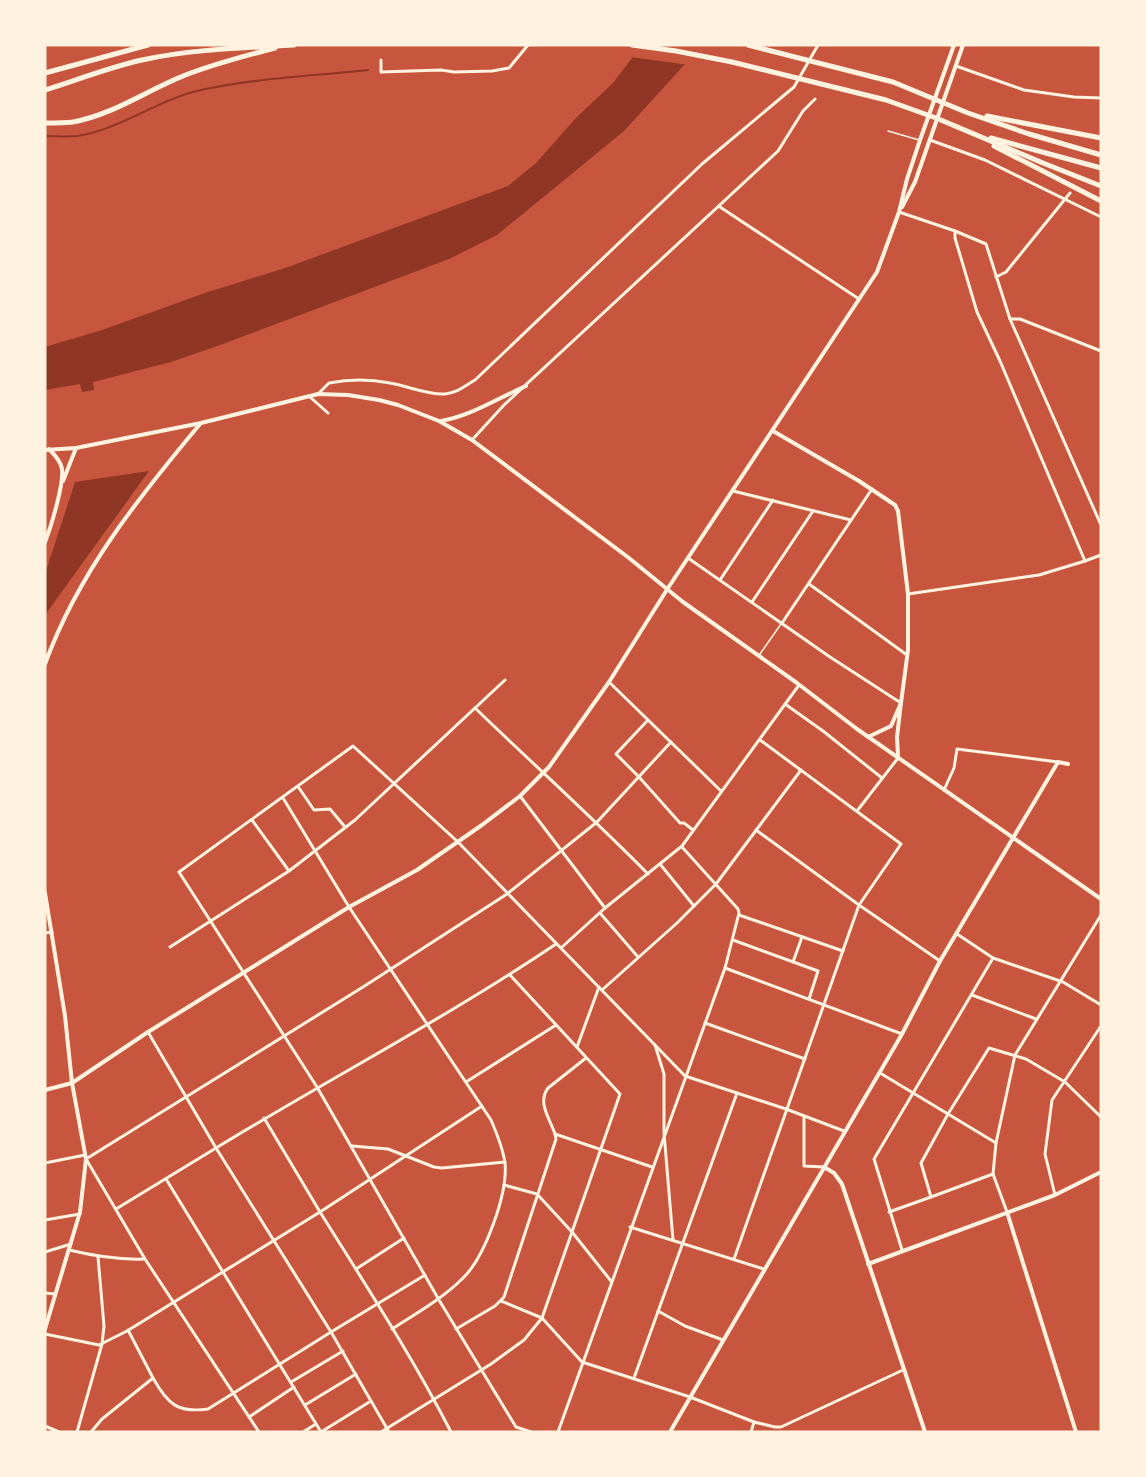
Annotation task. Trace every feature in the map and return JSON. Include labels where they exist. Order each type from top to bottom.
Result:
[{"type":"highway","points":[[45,73],[148,45]]},
{"type":"highway","points":[[45,90],[141,60],[256,46],[294,45]]},
{"type":"highway","points":[[632,45],[732,62],[886,100],[1101,186]]},
{"type":"highway","points":[[748,45],[892,82],[1029,134],[1101,155]]},
{"type":"highway","points":[[45,123],[72,122],[98,115],[206,67],[284,46]]},
{"type":"highway","points":[[968,112],[1101,138]]},
{"type":"highway","points":[[952,125],[1037,152],[1101,168]]},
{"type":"highway","points":[[952,125],[1101,201]]},
{"type":"street","points":[[381,60],[381,72],[441,69],[454,72],[492,71],[509,68],[528,45]]},
{"type":"street","points":[[318,394],[329,382],[366,380],[447,394],[459,391],[475,380],[702,164],[794,87],[818,45]]},
{"type":"street","points":[[45,1090],[72,1083],[147,1032],[244,972],[350,907],[417,870],[520,796],[543,774],[609,682],[882,261],[920,140],[954,45]]},
{"type":"street","points":[[899,212],[915,182],[963,46]]},
{"type":"street","points":[[956,66],[1024,90],[1101,98]]},
{"type":"street","points":[[472,440],[504,405],[781,148],[803,111],[815,99]]},
{"type":"street","points":[[930,140],[985,160],[1101,217]]},
{"type":"street","points":[[996,277],[1006,272],[1070,193]]},
{"type":"street","points":[[720,207],[859,299]]},
{"type":"street","points":[[899,212],[986,244],[1010,319],[1101,525]]},
{"type":"street","points":[[955,231],[955,238],[977,312],[1085,561]]},
{"type":"street","points":[[1010,319],[1020,319],[1101,351]]},
{"type":"street","points":[[440,421],[453,419],[478,409],[526,386]]},
{"type":"street","points":[[47,449],[76,448],[201,423],[318,394],[348,395],[379,400],[440,421],[472,440],[668,588],[683,602],[799,684],[868,737],[1101,898]]},
{"type":"street","points":[[310,397],[328,413]]},
{"type":"street","points":[[45,663],[52,643],[86,576],[117,530],[201,423]]},
{"type":"street","points":[[773,431],[872,489],[893,503],[898,511],[908,594],[908,655],[897,737],[898,757],[857,811]]},
{"type":"street","points":[[45,543],[61,484],[76,448]]},
{"type":"street","points":[[47,449],[62,467],[61,484]]},
{"type":"street","points":[[782,623],[872,489]]},
{"type":"street","points":[[733,491],[851,520]]},
{"type":"street","points":[[720,580],[773,500]]},
{"type":"street","points":[[752,602],[813,511]]},
{"type":"street","points":[[908,594],[1039,575],[1101,555]]},
{"type":"street","points":[[688,558],[901,703]]},
{"type":"street","points":[[809,584],[908,655]]},
{"type":"street","points":[[170,947],[288,871],[345,828],[505,680]]},
{"type":"street","points":[[609,682],[722,791]]},
{"type":"street","points":[[561,948],[605,908],[682,846],[799,684]]},
{"type":"street","points":[[868,737],[891,726],[901,703]]},
{"type":"street","points":[[785,704],[882,778]]},
{"type":"street","points":[[475,708],[648,873]]},
{"type":"street","points":[[648,720],[616,754],[680,823],[684,823],[693,830]]},
{"type":"street","points":[[734,1259],[859,905],[902,844],[760,740]]},
{"type":"street","points":[[45,1164],[86,1157],[185,1098],[507,894],[597,822],[671,742]]},
{"type":"street","points":[[531,1432],[516,1427],[439,1300],[317,1087],[179,872],[353,746],[458,842],[686,1076],[844,1131]]},
{"type":"street","points":[[944,790],[954,768],[957,749],[1068,764]]},
{"type":"street","points":[[670,1432],[880,1073],[940,961],[1058,762]]},
{"type":"street","points":[[577,1047],[601,989],[716,884],[801,770]]},
{"type":"street","points":[[299,787],[315,810],[330,809],[345,828]]},
{"type":"street","points":[[520,796],[605,908]]},
{"type":"street","points":[[283,798],[350,907],[491,1120],[500,1141],[505,1162],[501,1202],[486,1242],[466,1276],[439,1300],[392,1329]]},
{"type":"street","points":[[252,820],[288,871]]},
{"type":"street","points":[[756,830],[940,961]]},
{"type":"street","points":[[558,1432],[724,968],[739,915],[738,909],[682,846]]},
{"type":"street","points":[[660,864],[694,906]]},
{"type":"street","points":[[45,893],[72,1083],[86,1157],[80,1215],[45,1329]]},
{"type":"street","points":[[600,913],[638,957]]},
{"type":"street","points":[[739,915],[843,951]]},
{"type":"street","points":[[1076,1432],[993,1174],[996,1143],[1015,1054],[1101,915]]},
{"type":"street","points":[[45,933],[52,932]]},
{"type":"street","points":[[957,934],[993,958],[1060,981],[1101,1005]]},
{"type":"street","points":[[793,962],[802,937]]},
{"type":"street","points":[[733,940],[818,971],[809,999]]},
{"type":"street","points":[[116,1209],[264,1118],[429,1025],[556,944]]},
{"type":"street","points":[[902,1251],[874,1159],[993,958]]},
{"type":"street","points":[[724,968],[902,1034]]},
{"type":"street","points":[[381,1432],[388,1430],[524,1340],[542,1318],[620,1094],[510,975]]},
{"type":"street","points":[[972,994],[1036,1019]]},
{"type":"street","points":[[704,1023],[805,1059]]},
{"type":"street","points":[[466,1082],[556,1024]]},
{"type":"street","points":[[1055,1195],[1045,1154],[1052,1100],[1101,1026]]},
{"type":"street","points":[[147,1032],[185,1098],[343,1351],[388,1430]]},
{"type":"street","points":[[655,1044],[664,1074],[664,1133],[673,1240]]},
{"type":"street","points":[[931,1197],[921,1163],[989,1048],[1015,1054],[1065,1082],[1101,1117]]},
{"type":"street","points":[[456,1329],[501,1301],[513,1275],[556,1139],[543,1105],[543,1094],[586,1058]]},
{"type":"street","points":[[880,1073],[996,1143]]},
{"type":"street","points":[[634,1378],[737,1093]]},
{"type":"street","points":[[45,1334],[99,1346],[320,1212],[482,1106]]},
{"type":"street","points":[[804,1116],[804,1166],[824,1167],[834,1173],[842,1184],[903,1370],[926,1432]]},
{"type":"street","points":[[264,1118],[434,1398],[451,1432]]},
{"type":"street","points":[[555,1134],[652,1167]]},
{"type":"street","points":[[351,1146],[388,1149],[442,1168],[505,1162]]},
{"type":"street","points":[[86,1157],[172,1303],[259,1432]]},
{"type":"street","points":[[868,1264],[1055,1195],[1101,1172]]},
{"type":"street","points":[[889,1212],[993,1174]]},
{"type":"street","points":[[166,1179],[321,1432],[371,1401]]},
{"type":"street","points":[[504,1185],[537,1194],[572,1232],[611,1281]]},
{"type":"street","points":[[45,1220],[80,1215]]},
{"type":"street","points":[[630,1227],[764,1269]]},
{"type":"street","points":[[356,1269],[404,1238]]},
{"type":"street","points":[[45,1252],[71,1244]]},
{"type":"street","points":[[69,1250],[98,1257],[124,1260],[145,1259]]},
{"type":"street","points":[[77,1432],[102,1344],[104,1326],[98,1257]]},
{"type":"street","points":[[128,1330],[160,1391],[175,1407],[191,1411],[208,1409],[425,1275]]},
{"type":"street","points":[[45,1293],[56,1294]]},
{"type":"street","points":[[501,1301],[542,1318],[582,1362],[690,1396],[754,1422],[775,1427],[782,1427],[903,1370]]},
{"type":"street","points":[[658,1311],[685,1326],[723,1340]]},
{"type":"street","points":[[291,1382],[343,1351]]},
{"type":"street","points":[[304,1405],[356,1374]]},
{"type":"street","points":[[91,1432],[102,1419],[153,1378]]},
{"type":"street","points":[[249,1417],[294,1387]]},
{"type":"street","points":[[751,1432],[754,1422]]},
{"type":"street","points":[[303,1432],[316,1424]]},
{"type":"street","points":[[45,1426],[59,1432]]},
{"type":"lane","points":[[888,131],[920,140]]},
{"type":"lane","points":[[759,656],[782,623]]},
{"type":"shaded area","points":[[642,45],[686,63],[624,131],[497,235],[449,259],[223,344],[171,362],[93,382],[94,390],[82,392],[80,384],[45,390],[45,347],[288,267],[508,186],[536,163],[576,118],[613,83]]},
{"type":"shaded area","points":[[149,471],[45,615],[45,574],[75,482]]},
{"type":"pier","points":[[639,45],[704,45],[689,65],[631,57]]},
{"type":"waterway","points":[[45,136],[93,133],[185,94],[201,90],[264,80],[368,70]]}]
